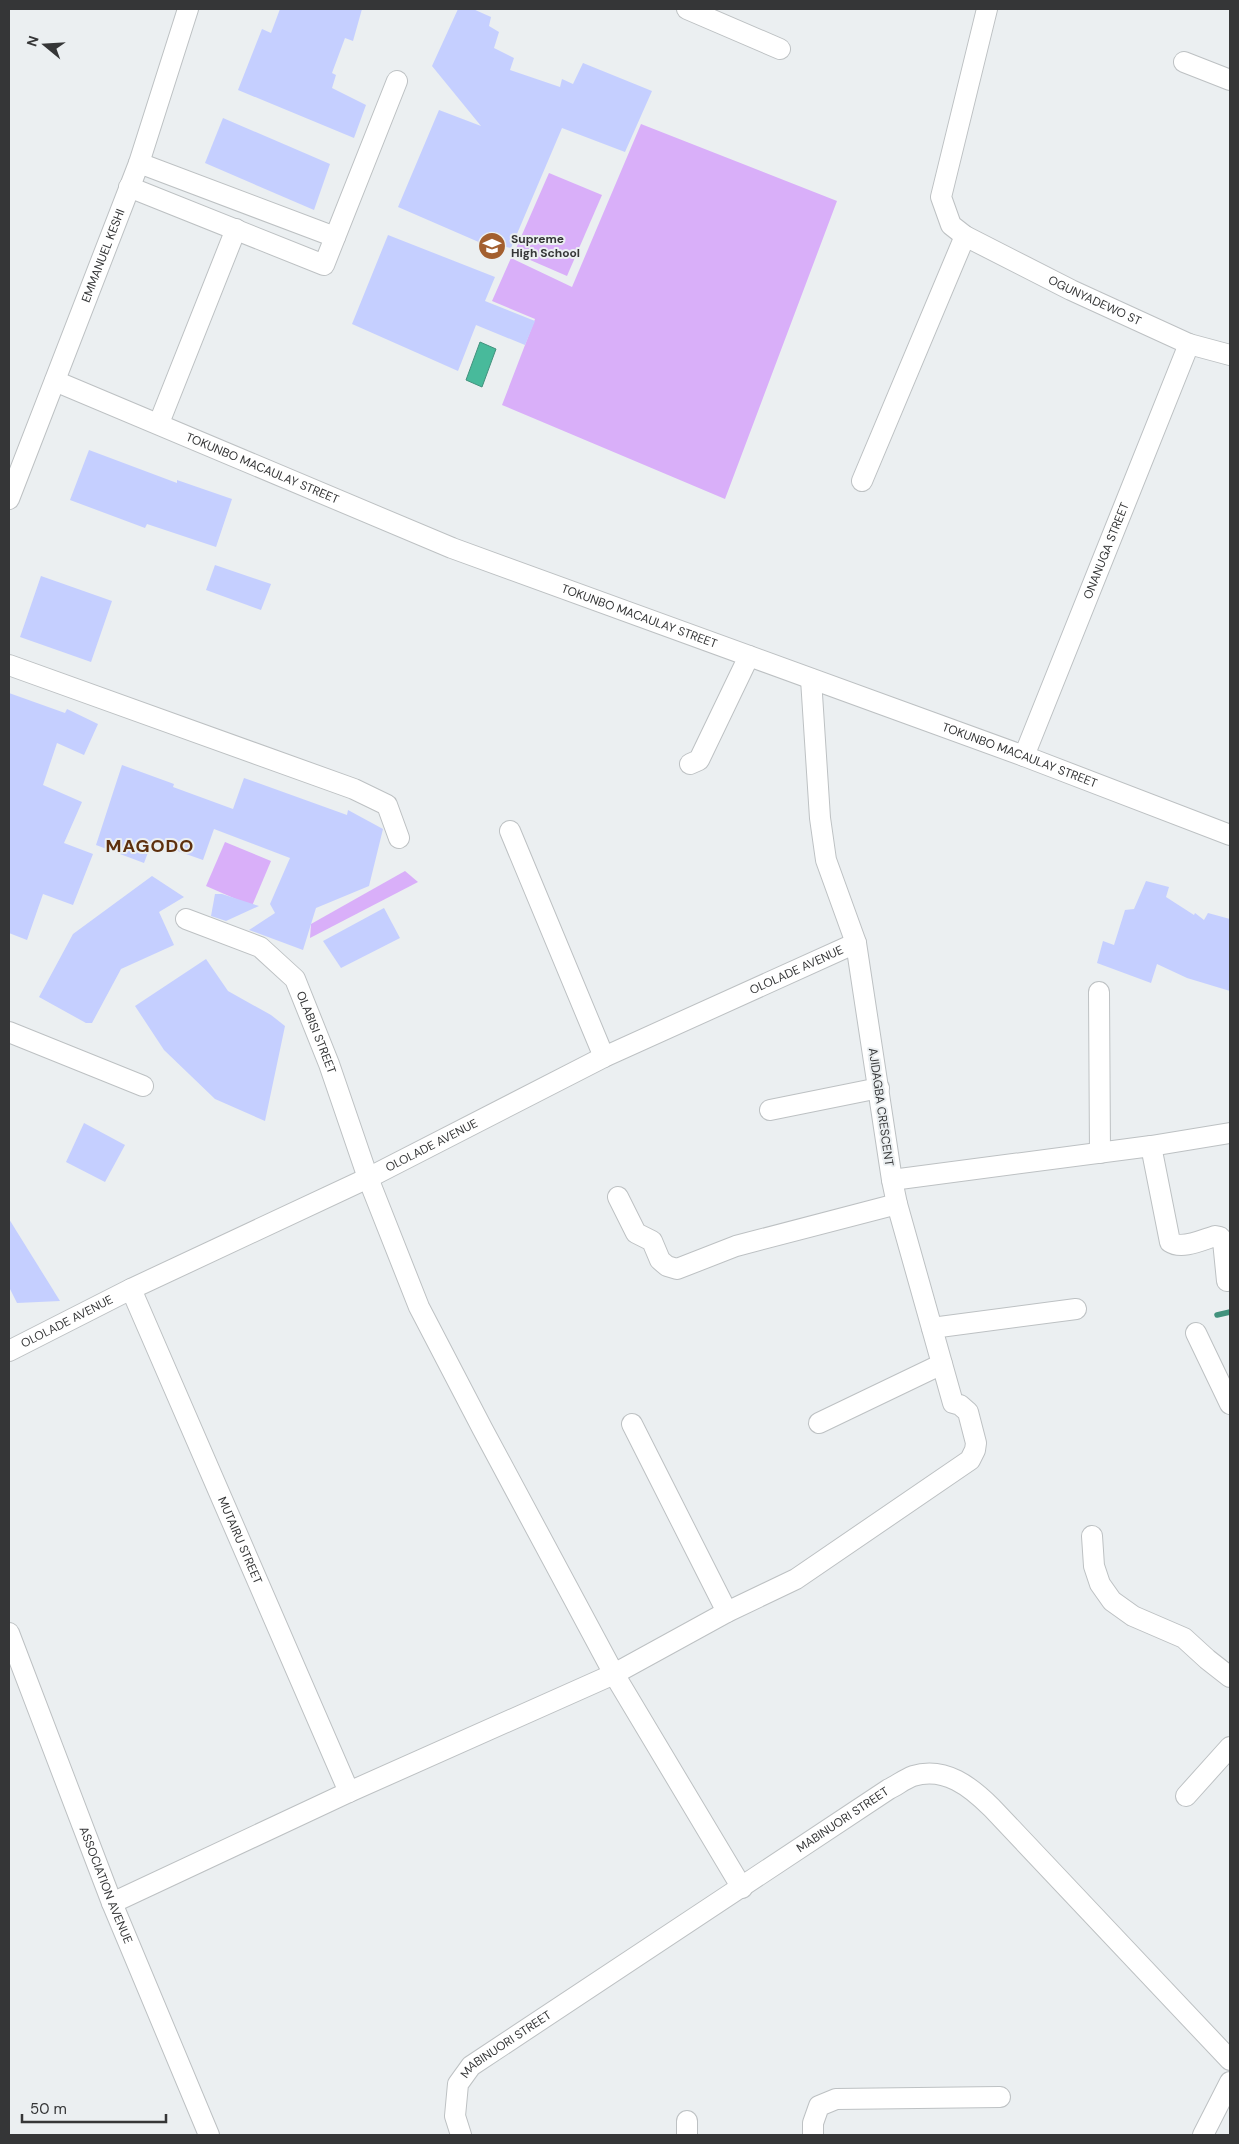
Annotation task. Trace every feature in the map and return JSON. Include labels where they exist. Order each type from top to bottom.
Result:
[{"type":"street","name":"EMMANUEL KESHI","points":[[9,499],[139,163],[188,9]]},
{"type":"street","points":[[687,9],[780,49]]},
{"type":"street","points":[[862,481],[965,236],[951,224],[941,197],[987,9]]},
{"type":"street","points":[[1184,62],[1230,80]]},
{"type":"street","points":[[129,187],[324,265],[397,81]]},
{"type":"street","points":[[139,163],[335,237]]},
{"type":"street","points":[[159,423],[236,230]]},
{"type":"street","name":"OGUNYADEWO ST","points":[[965,236],[1071,290],[1189,344],[1230,355]]},
{"type":"street","name":"ONANUGA STREET","points":[[1024,756],[1189,344]]},
{"type":"street","name":"TOKUNBO MACAULAY STREET","points":[[55,380],[452,548],[1024,756],[1230,835]]},
{"type":"street","points":[[690,764],[700,760],[749,656]]},
{"type":"street","points":[[9,665],[354,789],[387,805],[399,838]]},
{"type":"street","name":"AJIDAGBA CRESCENT","points":[[112,1903],[349,1792],[614,1674],[727,1612],[796,1579],[970,1460],[976,1443],[968,1412],[960,1405],[953,1403],[897,1204],[856,943],[826,860],[820,818],[811,679]]},
{"type":"street","points":[[510,830],[604,1057]]},
{"type":"street","name":"OLABISI STREET","points":[[186,920],[260,946],[295,979],[329,1064],[368,1178],[419,1307],[614,1674],[742,1888]]},
{"type":"street","name":"OLOLADE AVENUE","points":[[9,1351],[131,1290],[368,1178],[604,1057],[856,943]]},
{"type":"street","points":[[1099,992],[1100,1154]]},
{"type":"street","points":[[9,1032],[143,1086]]},
{"type":"street","points":[[770,1110],[879,1088]]},
{"type":"street","points":[[892,1180],[1100,1154],[1230,1133]]},
{"type":"street","points":[[1151,1146],[1170,1242],[1175,1245],[1184,1245],[1215,1236],[1220,1237],[1223,1241],[1227,1281]]},
{"type":"street","points":[[618,1197],[636,1233],[652,1242],[660,1260],[667,1266],[677,1269],[736,1246],[897,1204]]},
{"type":"street","name":"MUTAIRU STREET","points":[[131,1290],[349,1792]]},
{"type":"street","points":[[932,1328],[1076,1310]]},
{"type":"street","points":[[1196,1334],[1230,1404]]},
{"type":"street","points":[[819,1422],[942,1364]]},
{"type":"street","points":[[632,1424],[727,1612]]},
{"type":"street","points":[[1092,1536],[1094,1566],[1100,1584],[1112,1601],[1133,1616],[1184,1638],[1207,1660],[1230,1677]]},
{"type":"street","name":"ASSOCIATION AVENUE","points":[[9,1633],[112,1903],[209,2135]]},
{"type":"street","points":[[1186,1796],[1230,1747]]},
{"type":"street","name":"MABINUORI STREET","points":[[461,2135],[455,2116],[458,2084],[471,2066],[889,1789],[914,1776],[940,1773],[970,1787],[992,1808],[1230,2060]]},
{"type":"street","points":[[1203,2135],[1230,2082]]},
{"type":"street","points":[[813,2135],[813,2123],[819,2106],[836,2099],[1000,2097]]},
{"type":"shaded area","points":[[641,124],[837,201],[725,499],[502,405],[535,319],[492,301],[511,258],[572,287]]},
{"type":"shaded area","points":[[549,173],[602,195],[567,276],[514,253]]},
{"type":"shaded area","points":[[480,342],[496,349],[482,387],[466,380]]},
{"type":"shaded area","points":[[225,842],[271,861],[252,906],[206,886]]},
{"type":"shaded area","points":[[405,871],[418,882],[310,938],[311,924]]},
{"type":"building","points":[[280,9],[362,9],[353,41],[345,38],[332,73],[336,75],[332,88],[366,105],[354,138],[238,90],[262,29],[271,33]]},
{"type":"building","points":[[458,9],[473,9],[491,17],[489,26],[499,32],[494,48],[514,58],[510,70],[560,87],[562,79],[573,84],[583,63],[652,91],[625,152],[562,128],[511,248],[506,247],[504,253],[398,207],[439,110],[481,126],[432,66]]},
{"type":"building","points":[[223,118],[330,164],[314,210],[205,163]]},
{"type":"building","points":[[388,235],[495,277],[485,301],[535,321],[525,345],[476,325],[458,371],[352,324]]},
{"type":"building","points":[[89,450],[177,483],[177,480],[232,499],[216,547],[147,524],[145,528],[70,500]]},
{"type":"building","points":[[215,565],[271,584],[261,610],[206,590]]},
{"type":"building","points":[[41,576],[112,601],[91,662],[20,637]]},
{"type":"building","points":[[9,693],[65,713],[67,709],[98,724],[84,755],[57,743],[43,785],[82,802],[64,843],[93,854],[73,905],[43,894],[27,940],[9,933]]},
{"type":"building","points":[[122,765],[174,784],[173,787],[233,809],[244,778],[347,815],[348,810],[383,829],[369,886],[316,908],[303,950],[249,930],[275,913],[270,904],[290,858],[214,829],[203,860],[152,842],[144,863],[96,845]]},
{"type":"building","points":[[152,876],[184,897],[159,912],[174,945],[121,969],[92,1023],[86,1023],[39,997],[73,934]]},
{"type":"building","points":[[1146,881],[1169,887],[1166,897],[1204,920],[1208,913],[1230,919],[1230,991],[1187,978],[1157,964],[1151,983],[1097,963],[1103,941],[1114,945],[1125,910],[1134,909]]},
{"type":"building","points":[[215,894],[222,894],[259,906],[226,921],[211,916]]},
{"type":"building","points":[[384,908],[400,938],[341,968],[323,941]]},
{"type":"building","points":[[206,959],[228,991],[271,1015],[285,1026],[265,1121],[215,1099],[164,1050],[135,1006]]},
{"type":"building","points":[[84,1123],[125,1145],[105,1182],[66,1162]]},
{"type":"building","points":[[9,1219],[60,1301],[17,1303],[9,1287]]},
{"type":"waterway","points":[[1217,1315],[1230,1312]]},
{"type":"place","name":"Supreme High School","points":[[492,246]]},
{"type":"district","name":"MAGODO","points":[[150,846]]}]
